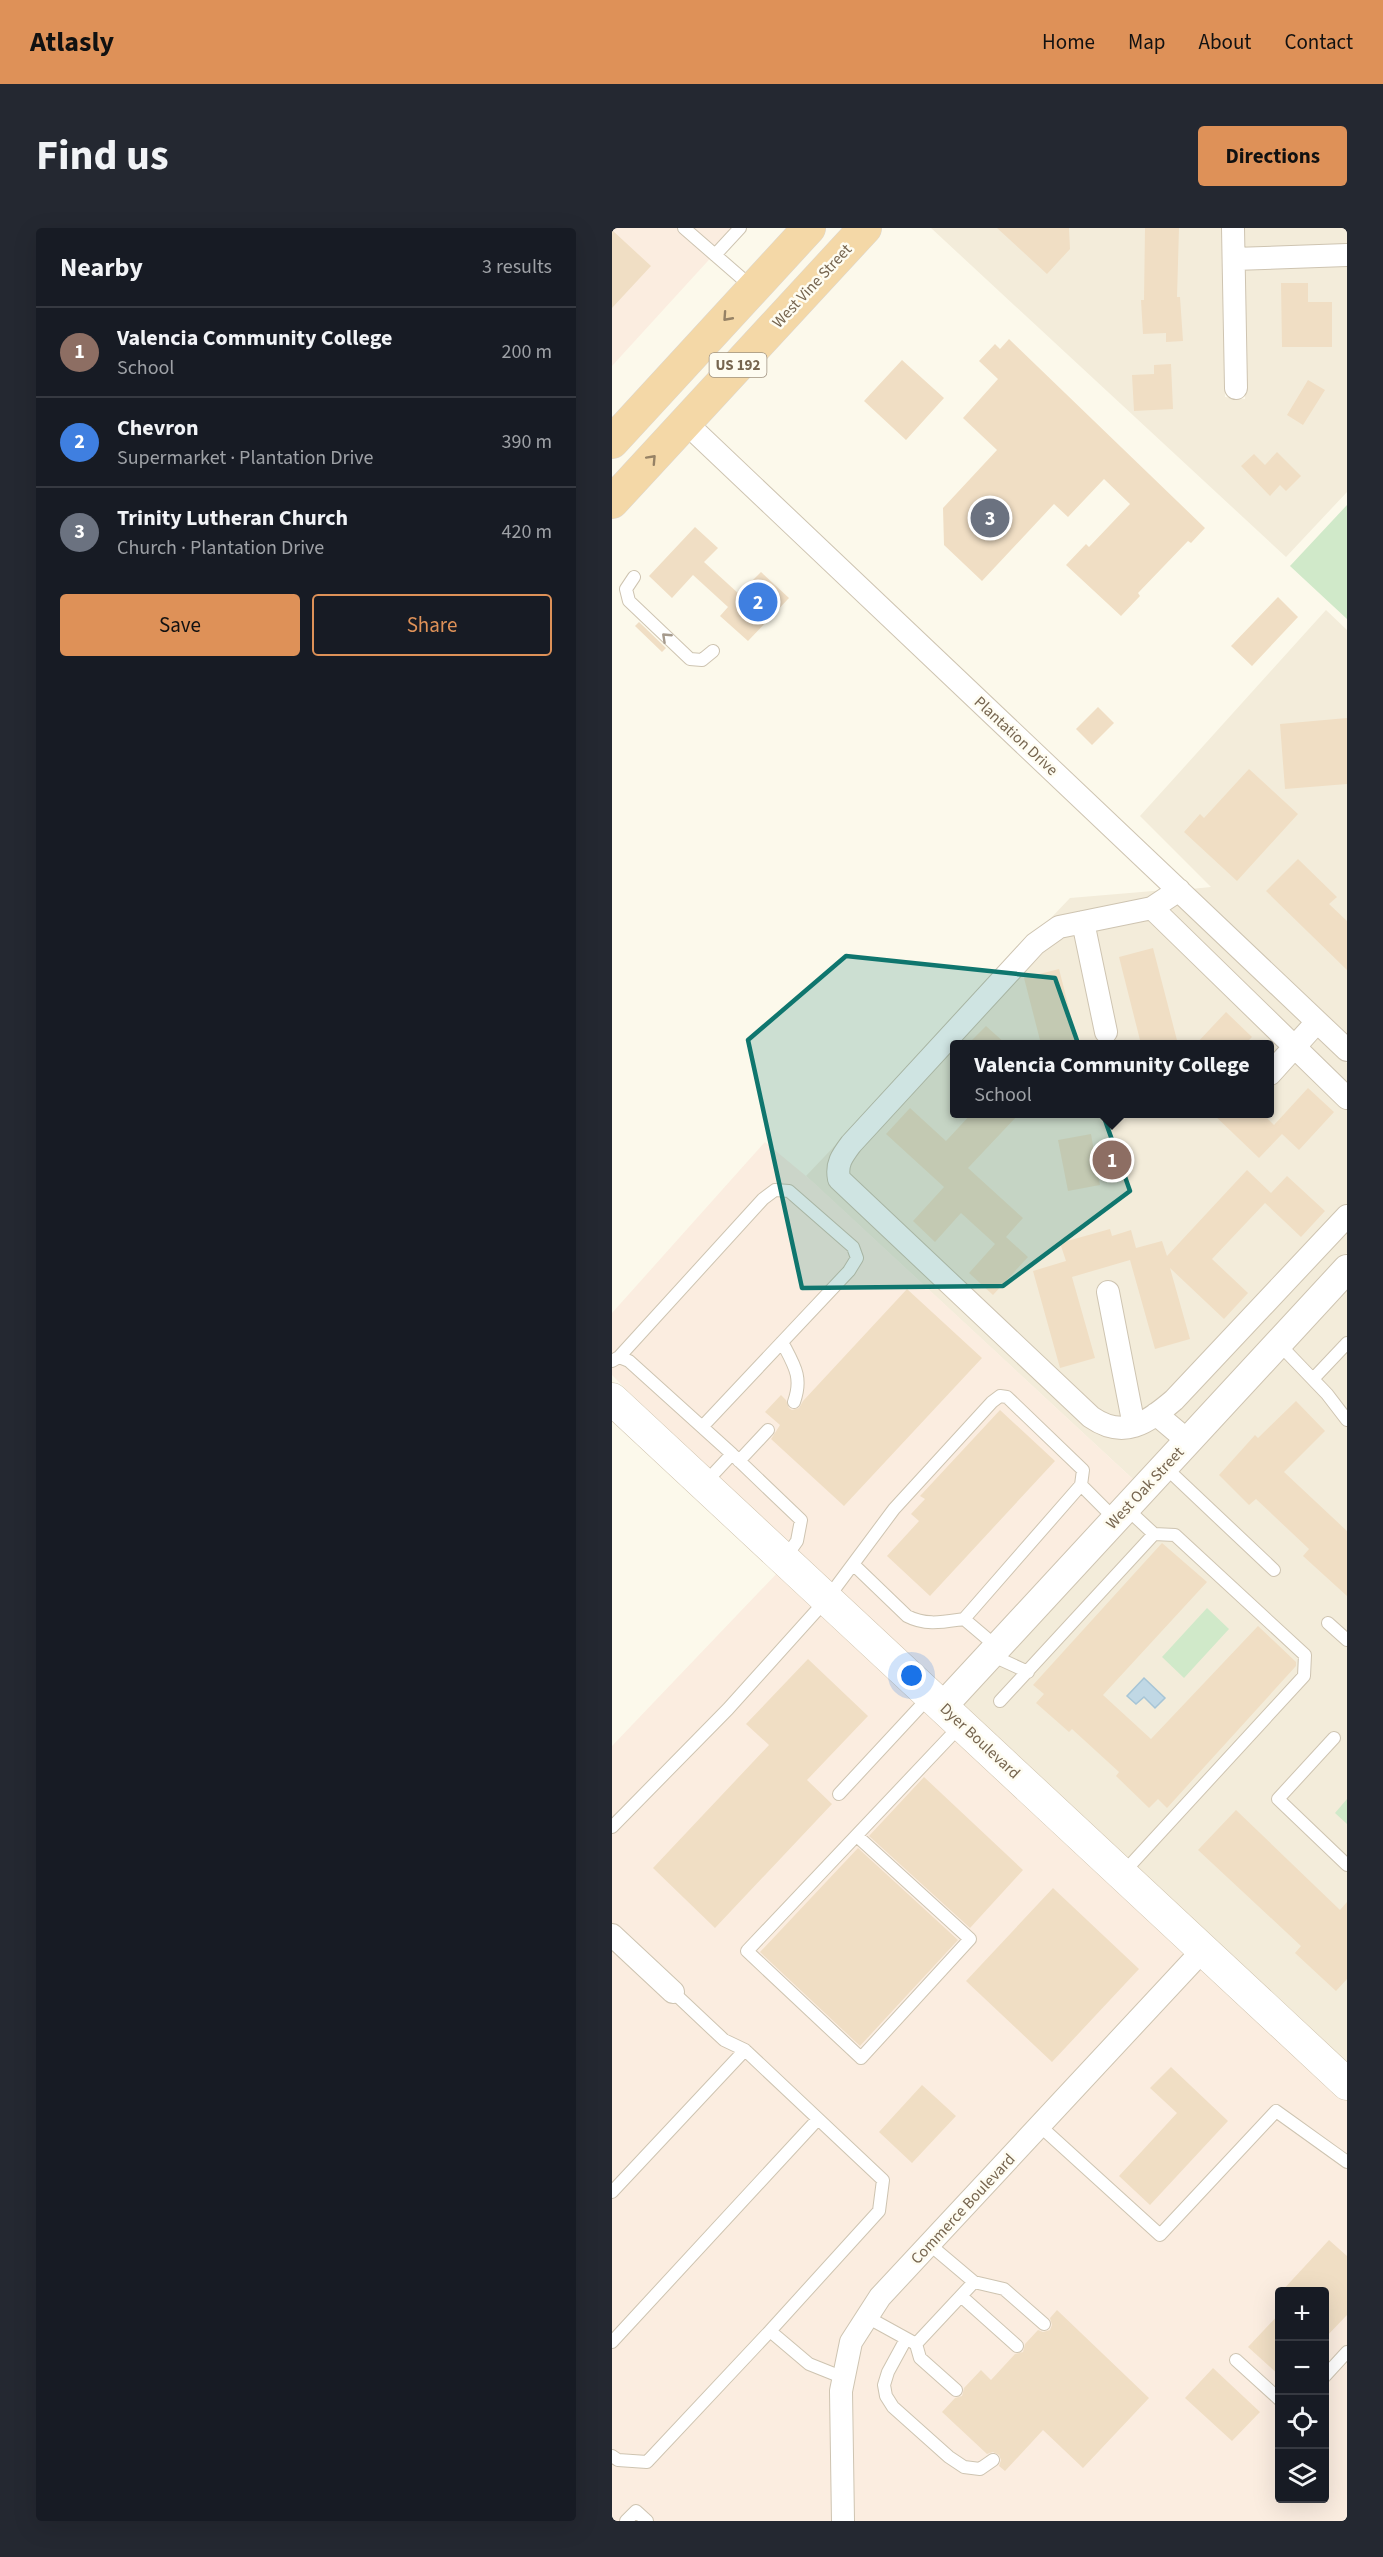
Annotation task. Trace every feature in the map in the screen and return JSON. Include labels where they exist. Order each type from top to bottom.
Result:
[{"type":"highway","name":"US 192","points":[[612,442],[809,228]]},
{"type":"highway","name":"West Vine Street","points":[[612,502],[865,228]]},
{"type":"highway","points":[[685,422],[680,408],[680,396],[688,360]]},
{"type":"main road","name":"Dyer Boulevard","points":[[612,1399],[1347,2084]]},
{"type":"street","points":[[1233,228],[1236,388]]},
{"type":"street","points":[[1234,259],[1347,255]]},
{"type":"street","name":"Plantation Drive","points":[[685,422],[1347,1050]]},
{"type":"street","points":[[1179,890],[1152,909],[1059,927],[1035,944],[851,1144],[839,1160],[838,1179],[1091,1418],[1103,1426],[1116,1430],[1134,1426],[1156,1414],[1174,1400],[1347,1216]]},
{"type":"street","points":[[1152,909],[1347,1098]]},
{"type":"street","points":[[1083,922],[1106,1032]]},
{"type":"street","points":[[1274,1069],[1317,1022]]},
{"type":"street","name":"West Oak Street","points":[[945,1708],[994,1651],[1347,1269]]},
{"type":"street","points":[[1289,1278],[1317,1302]]},
{"type":"street","points":[[1108,1292],[1134,1426]]},
{"type":"street","points":[[1156,1414],[1188,1441]]},
{"type":"street","points":[[612,1935],[673,1992]]},
{"type":"street","name":"Commerce Boulevard","points":[[843,2521],[841,2391],[851,2342],[880,2297],[1204,1949]]},
{"type":"lane","points":[[684,228],[753,288]]},
{"type":"lane","points":[[715,255],[740,228]]},
{"type":"lane","points":[[634,577],[626,589],[629,601],[690,659],[702,660],[713,651]]},
{"type":"lane","points":[[616,1359],[763,1199],[775,1190],[789,1191],[853,1247],[857,1258],[849,1271],[703,1426]]},
{"type":"lane","points":[[782,1342],[796,1367],[800,1387],[794,1402]]},
{"type":"lane","points":[[1313,1379],[1347,1343]]},
{"type":"lane","points":[[1279,1344],[1313,1379],[1347,1420]]},
{"type":"lane","points":[[616,1359],[629,1361],[703,1426],[801,1520],[797,1541],[784,1559]]},
{"type":"lane","points":[[612,1827],[728,1709],[827,1599],[894,1509],[992,1402],[1000,1396],[1007,1397],[1083,1470],[1081,1485],[964,1619],[933,1624],[915,1620],[907,1616],[854,1565]]},
{"type":"lane","points":[[704,1484],[768,1430]]},
{"type":"lane","points":[[1164,1466],[1274,1570]]},
{"type":"lane","points":[[1081,1485],[1154,1534],[1175,1535],[1305,1655],[1304,1676],[1123,1873]]},
{"type":"lane","points":[[1000,1701],[1154,1534]]},
{"type":"lane","points":[[964,1619],[994,1651],[1028,1672]]},
{"type":"lane","points":[[1328,1623],[1347,1640]]},
{"type":"lane","points":[[839,1794],[945,1708]]},
{"type":"lane","points":[[857,1836],[970,1939],[861,2058],[747,1951],[857,1836],[945,1708]]},
{"type":"lane","points":[[1334,1738],[1278,1799],[1347,1865]]},
{"type":"lane","points":[[612,2456],[618,2460],[647,2462],[879,2211],[883,2180],[745,2050],[724,2040],[673,1992]]},
{"type":"lane","points":[[612,2192],[745,2050]]},
{"type":"lane","points":[[1040,2126],[1160,2235],[1276,2111],[1347,2162]]},
{"type":"lane","points":[[612,2342],[818,2119]]},
{"type":"lane","points":[[929,2244],[974,2282],[1004,2289],[1044,2324]]},
{"type":"lane","points":[[974,2282],[962,2296],[911,2342],[888,2372],[884,2385],[886,2397],[893,2407],[949,2457],[964,2467],[980,2469],[993,2460]]},
{"type":"lane","points":[[962,2296],[1017,2346]]},
{"type":"lane","points":[[867,2317],[911,2342],[920,2358],[956,2390]]},
{"type":"lane","points":[[770,2331],[809,2364],[844,2378]]},
{"type":"lane","points":[[1329,2372],[1347,2352]]},
{"type":"lane","points":[[1236,2360],[1275,2395]]},
{"type":"lane","points":[[626,2521],[636,2511],[647,2521]]},
{"type":"highlighted area","points":[[846,956],[1055,978],[1130,1191],[1003,1286],[802,1288],[748,1040]]},
{"type":"shaded area","points":[[612,228],[738,228],[612,366]]},
{"type":"shaded area","points":[[931,228],[1223,228],[1225,397],[1245,399],[1244,269],[1347,265],[1347,492],[1286,557]]},
{"type":"shaded area","points":[[1243,228],[1347,228],[1347,245],[1244,248]]},
{"type":"shaded area","points":[[1326,610],[1347,630],[1347,1037],[1191,889],[1211,887],[1140,816]]},
{"type":"shaded area","points":[[1165,890],[1347,1063],[1347,1253],[1135,1481],[806,1176],[1070,898]]},
{"type":"shaded area","points":[[765,1142],[812,1181],[1135,1481],[941,1692],[718,1484],[612,1375],[612,1313]]},
{"type":"shaded area","points":[[1347,1285],[1347,2070],[957,1706]]},
{"type":"shaded area","points":[[781,1569],[1347,2097],[1347,2521],[612,2521],[612,1746]]},
{"type":"green space","points":[[1347,505],[1347,619],[1290,566]]},
{"type":"green space","points":[[1207,1608],[1229,1629],[1184,1678],[1162,1657]]},
{"type":"green space","points":[[1347,1799],[1347,1824],[1335,1813]]},
{"type":"water","points":[[1144,1678],[1165,1698],[1155,1708],[1144,1697],[1136,1704],[1127,1696]]},
{"type":"building","points":[[997,228],[1069,228],[1070,249],[1047,274]]},
{"type":"building","points":[[1145,228],[1179,228],[1177,297],[1180,297],[1183,341],[1166,342],[1166,333],[1143,334],[1141,300],[1144,300]]},
{"type":"building","points":[[612,230],[651,266],[612,308]]},
{"type":"building","points":[[1281,283],[1308,283],[1308,302],[1332,302],[1332,347],[1282,347]]},
{"type":"building","points":[[1009,339],[1205,528],[1191,543],[1188,541],[1138,593],[1140,596],[1121,616],[1066,565],[1086,544],[1089,547],[1130,504],[1104,479],[1068,517],[1054,504],[982,581],[944,545],[943,508],[997,450],[963,418],[998,379],[979,361],[995,344],[1000,349]]},
{"type":"building","points":[[902,360],[944,398],[906,440],[864,401]]},
{"type":"building","points":[[1171,364],[1173,409],[1134,411],[1132,375],[1154,374],[1154,365]]},
{"type":"building","points":[[1308,380],[1325,390],[1303,425],[1287,415]]},
{"type":"building","points":[[1277,452],[1301,476],[1286,491],[1280,485],[1270,496],[1241,466],[1254,454],[1265,465]]},
{"type":"building","points":[[695,527],[718,548],[704,562],[739,594],[761,572],[789,598],[748,641],[720,616],[728,607],[693,575],[672,598],[649,576]]},
{"type":"building","points":[[1278,597],[1298,617],[1252,666],[1231,646]]},
{"type":"building","points":[[639,622],[666,648],[662,652],[635,626]]},
{"type":"building","points":[[1098,707],[1114,723],[1092,745],[1076,729]]},
{"type":"building","points":[[1347,718],[1347,784],[1285,789],[1280,724]]},
{"type":"building","points":[[1249,769],[1298,814],[1237,881],[1184,832],[1200,814],[1204,818]]},
{"type":"building","points":[[1298,859],[1337,897],[1329,904],[1347,921],[1347,970],[1266,891]]},
{"type":"building","points":[[1153,948],[1177,1040],[1140,1040],[1119,957]]},
{"type":"building","points":[[1059,969],[1077,1040],[1040,1040],[1024,978]]},
{"type":"building","points":[[1226,1012],[1252,1037],[1249,1040],[1200,1040]]},
{"type":"building","points":[[986,1026],[1002,1040],[972,1040]]},
{"type":"building","points":[[1308,1088],[1334,1112],[1299,1150],[1282,1134],[1259,1158],[1217,1118],[1267,1118],[1274,1125]]},
{"type":"building","points":[[910,1108],[946,1141],[967,1118],[1015,1118],[968,1168],[1023,1218],[1006,1237],[1028,1257],[993,1295],[969,1273],[995,1244],[961,1213],[935,1242],[913,1221],[944,1187],[886,1134]]},
{"type":"building","points":[[1091,1134],[1100,1185],[1068,1191],[1058,1140]]},
{"type":"building","points":[[1247,1170],[1271,1193],[1287,1176],[1325,1211],[1301,1237],[1265,1203],[1212,1259],[1248,1293],[1224,1319],[1170,1268],[1190,1339],[1155,1349],[1130,1260],[1072,1277],[1095,1358],[1060,1368],[1033,1271],[1066,1261],[1060,1243],[1110,1229],[1112,1236],[1131,1230],[1136,1248],[1162,1241],[1167,1256]]},
{"type":"building","points":[[907,1289],[982,1358],[844,1506],[771,1439],[780,1425],[765,1412],[781,1395],[789,1408],[792,1410],[799,1408]]},
{"type":"building","points":[[1296,1401],[1325,1431],[1284,1472],[1347,1531],[1347,1596],[1303,1556],[1309,1549],[1256,1499],[1249,1505],[1219,1475],[1255,1435],[1258,1438]]},
{"type":"building","points":[[1000,1410],[1055,1461],[930,1596],[887,1556],[919,1521],[911,1514],[925,1499],[920,1496]]},
{"type":"building","points":[[1162,1543],[1207,1582],[1103,1695],[1151,1739],[1258,1626],[1296,1662],[1296,1666],[1167,1808],[1158,1799],[1149,1808],[1116,1776],[1119,1772],[1072,1729],[1069,1732],[1036,1703],[1044,1694],[1033,1685]]},
{"type":"building","points":[[808,1659],[868,1716],[807,1780],[832,1804],[715,1928],[653,1868],[769,1745],[746,1724]]},
{"type":"building","points":[[924,1777],[1023,1870],[970,1928],[869,1836]]},
{"type":"building","points":[[1236,1810],[1340,1910],[1347,1902],[1347,1979],[1336,1991],[1295,1953],[1301,1946],[1198,1850]]},
{"type":"building","points":[[858,1848],[958,1940],[860,2046],[760,1952]]},
{"type":"building","points":[[1053,1888],[1139,1969],[1052,2062],[966,1981]]},
{"type":"building","points":[[1171,2067],[1228,2121],[1150,2205],[1119,2176],[1177,2113],[1150,2088]]},
{"type":"building","points":[[922,2085],[956,2116],[912,2163],[879,2132]]},
{"type":"building","points":[[1329,2240],[1347,2256],[1347,2315],[1329,2334],[1329,2287],[1286,2287]]},
{"type":"building","points":[[1057,2310],[1149,2398],[1083,2468],[1043,2430],[1005,2471],[999,2466],[1001,2460],[999,2455],[993,2452],[987,2454],[942,2412],[955,2398],[962,2396],[964,2388],[981,2370],[991,2380],[1015,2354],[1023,2352],[1025,2344],[1038,2330],[1043,2332],[1050,2330],[1052,2325],[1050,2318]]},
{"type":"building","points":[[1275,2318],[1275,2371],[1248,2347]]},
{"type":"building","points":[[1213,2368],[1260,2412],[1232,2441],[1185,2398]]},
{"type":"place","name":"Trinity Lutheran Church","points":[[990,518]]},
{"type":"place","name":"Chevron","points":[[758,602]]},
{"type":"place","name":"Valencia Community College","points":[[1112,1160]]}]
